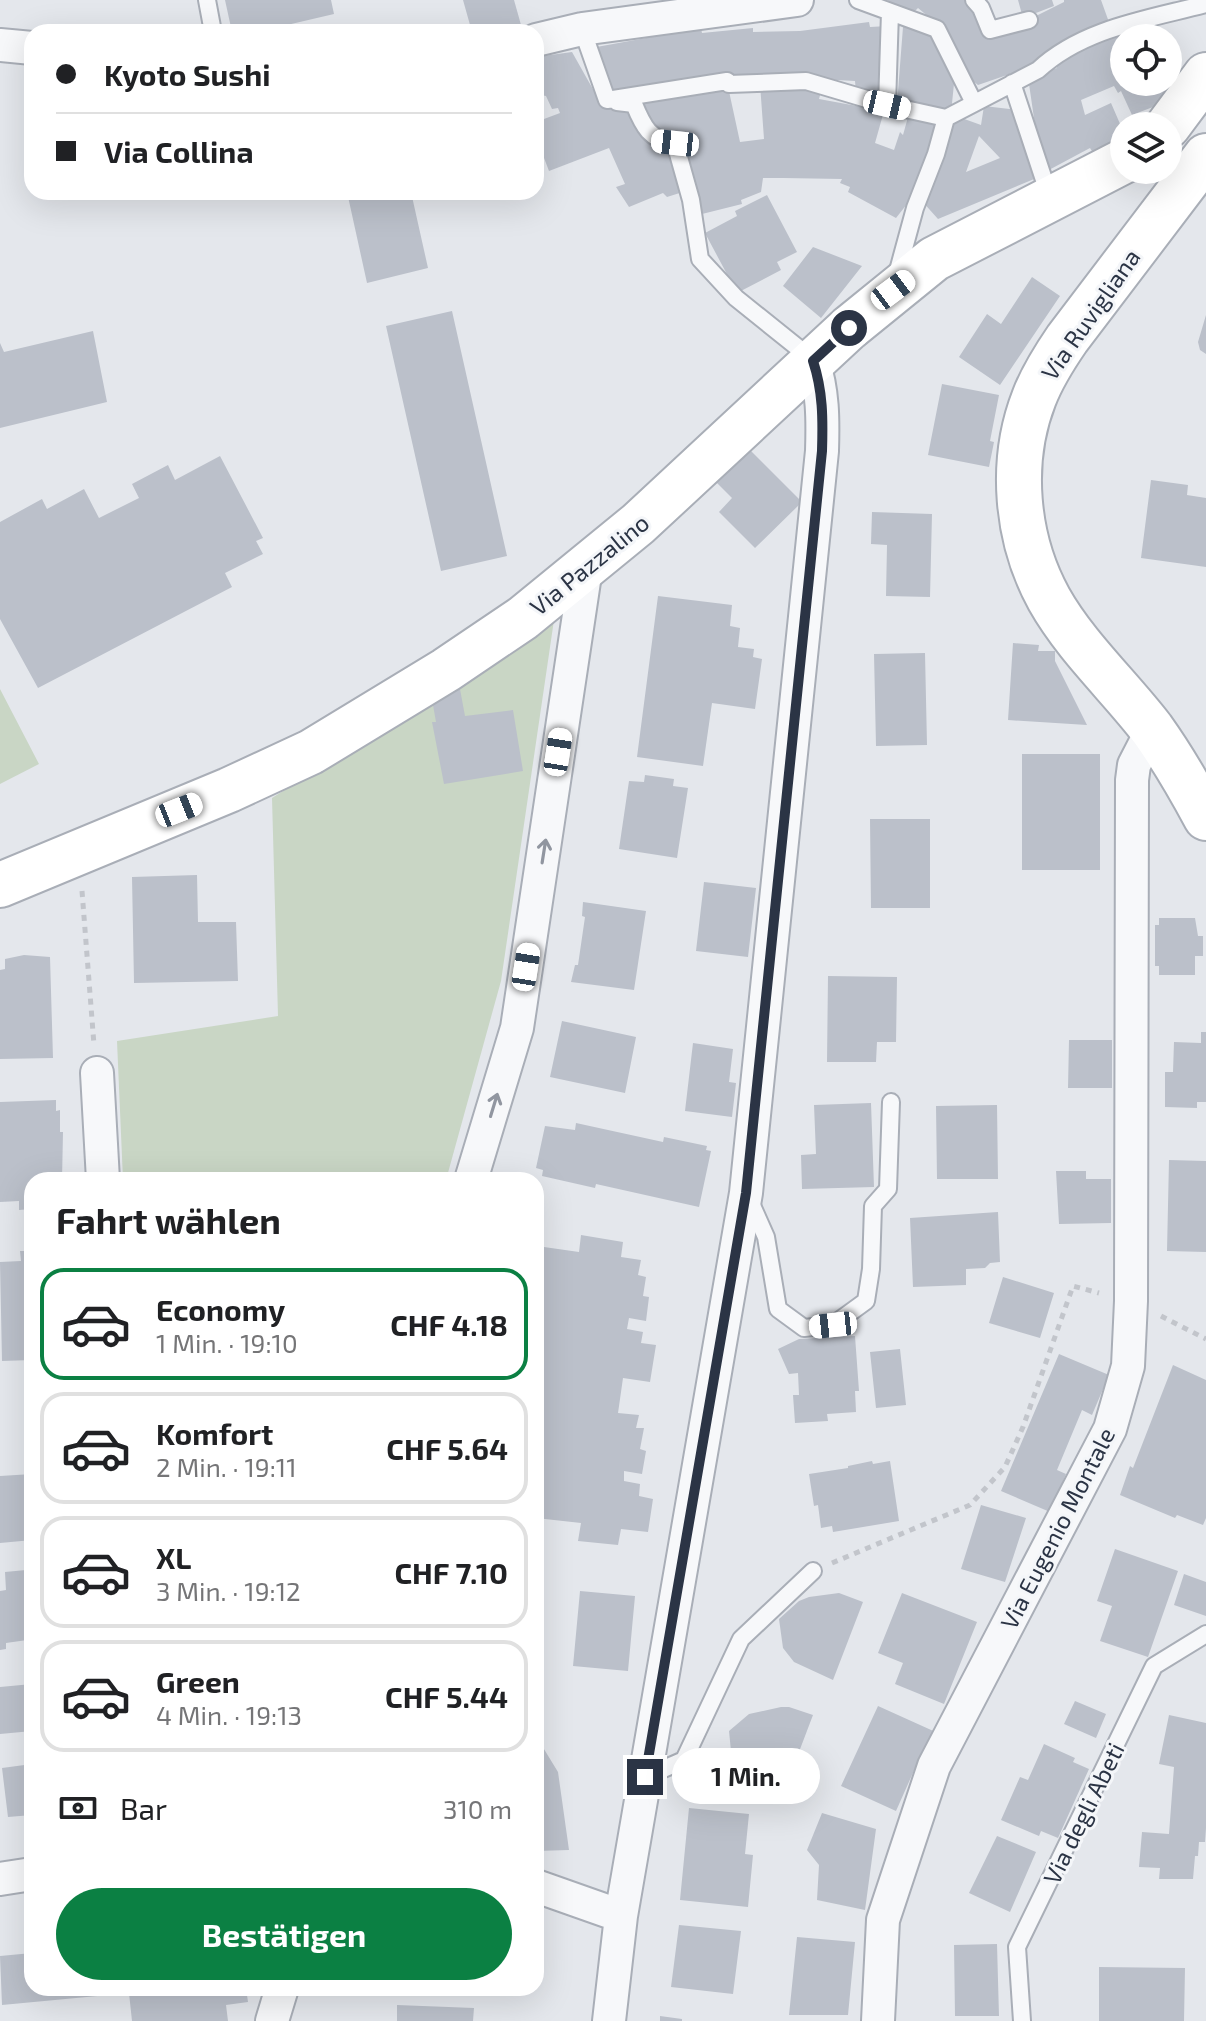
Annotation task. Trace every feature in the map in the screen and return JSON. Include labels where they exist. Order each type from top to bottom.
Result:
[{"type":"main road","points":[[1178,112],[1206,75]]},
{"type":"main road","name":"Via Ruvigliana","points":[[1206,156],[1047,369],[1034,398],[1019,460],[1022,520],[1029,549],[1050,601],[1076,638],[1152,730],[1189,785],[1206,818]]},
{"type":"main road","name":"Via Pazzalino","points":[[0,885],[229,790],[311,752],[446,670],[523,618],[649,515],[813,361],[893,290],[934,259],[1110,168]]},
{"type":"street","points":[[544,38],[582,29],[797,0]]},
{"type":"street","points":[[0,45],[24,47]]},
{"type":"street","points":[[609,2021],[621,1916],[746,1193],[822,451],[820,381],[813,361]]},
{"type":"street","points":[[473,1172],[517,1028],[586,568]]},
{"type":"street","name":"Via Eugenio Montale","points":[[878,2021],[883,1920],[934,1766],[1110,1429],[1128,1366],[1131,1301],[1132,780],[1134,765],[1152,730]]},
{"type":"street","points":[[97,1073],[103,1172]]},
{"type":"street","points":[[0,1879],[24,1875]]},
{"type":"street","points":[[544,1889],[621,1916]]},
{"type":"street","points":[[272,2021],[280,1996]]},
{"type":"lane","points":[[207,0],[212,24]]},
{"type":"lane","points":[[858,0],[937,29],[974,103]]},
{"type":"lane","points":[[974,0],[981,8],[990,30],[1029,20]]},
{"type":"lane","points":[[607,100],[727,81],[729,84],[806,81],[887,105],[946,118],[1038,70],[1050,58],[1099,32],[1206,4]]},
{"type":"lane","points":[[887,105],[890,12]]},
{"type":"lane","points":[[582,29],[607,100]]},
{"type":"lane","points":[[1012,83],[1050,198]]},
{"type":"lane","points":[[607,100],[634,104],[643,126],[659,142],[675,143],[691,200],[700,259],[736,298],[813,361]]},
{"type":"lane","points":[[893,290],[915,208],[946,118]]},
{"type":"lane","points":[[746,1193],[766,1237],[778,1309],[804,1328],[833,1325],[866,1301],[871,1269],[873,1206],[888,1189],[891,1102]]},
{"type":"lane","points":[[645,1777],[684,1760],[741,1639],[813,1571]]},
{"type":"lane","name":"Via degli Abeti","points":[[1022,2021],[1017,1947],[1154,1666],[1206,1634]]},
{"type":"path","points":[[78,851],[97,1073]]},
{"type":"path","points":[[813,1571],[970,1505],[1005,1467],[1028,1414],[1073,1286],[1131,1301],[1206,1339]]},
{"type":"green space","points":[[554,620],[501,981],[448,1172],[123,1172],[117,1041],[278,1016],[272,798]]},
{"type":"green space","points":[[0,689],[39,764],[0,784]]},
{"type":"building","points":[[225,0],[331,0],[334,14],[291,24],[230,24]]},
{"type":"building","points":[[463,0],[514,0],[521,24],[470,24]]},
{"type":"building","points":[[887,0],[970,0],[988,34],[1030,19],[1064,0],[1101,0],[1110,25],[1030,67],[978,85],[962,72],[942,28],[918,8],[910,16]]},
{"type":"building","points":[[1018,0],[1052,0],[1054,6],[1023,18]]},
{"type":"building","points":[[869,22],[870,27],[888,26],[882,97],[856,92],[855,81],[800,78],[611,96],[591,48],[701,28],[702,33],[753,28],[753,32],[800,31]]},
{"type":"building","points":[[903,27],[937,31],[955,74],[951,113],[897,104]]},
{"type":"building","points":[[1110,35],[1110,88],[1081,100],[1085,115],[1111,103],[1115,112],[1110,112],[1110,148],[1095,156],[1090,148],[1047,171],[1036,132],[1028,77],[1057,68],[1053,59]]},
{"type":"building","points":[[572,52],[603,107],[609,104],[632,106],[653,149],[667,145],[686,191],[667,197],[663,193],[629,207],[616,187],[625,184],[609,148],[549,171],[544,158],[544,119],[560,113],[558,108],[552,109],[544,96],[544,56]]},
{"type":"building","points":[[727,82],[740,142],[764,139],[760,84],[822,88],[819,99],[884,111],[875,143],[894,150],[900,132],[903,135],[908,117],[939,124],[936,148],[907,204],[896,218],[848,192],[850,187],[840,183],[842,179],[763,178],[761,192],[741,200],[742,204],[702,214],[677,131],[655,134],[636,103]]},
{"type":"building","points":[[1123,96],[1163,96],[1153,107],[1131,112]]},
{"type":"building","points":[[984,106],[1019,110],[1039,177],[938,219],[921,200],[944,140],[956,116],[981,125]],"holes":[[[979,136],[1000,158],[966,172]]]},
{"type":"building","points":[[767,195],[797,252],[777,262],[781,270],[737,293],[705,233],[737,216],[735,211]]},
{"type":"building","points":[[349,200],[413,200],[428,268],[367,283]]},
{"type":"building","points":[[813,247],[862,266],[821,318],[783,286]]},
{"type":"building","points":[[1032,277],[1060,296],[1000,385],[959,357],[987,314],[1001,324]]},
{"type":"building","points":[[452,311],[507,556],[441,571],[386,326]]},
{"type":"building","points":[[1206,315],[1206,354],[1200,350],[1198,342]]},
{"type":"building","points":[[93,331],[107,402],[0,428],[0,343],[4,352]]},
{"type":"building","points":[[942,384],[999,395],[990,441],[994,442],[989,467],[928,455]]},
{"type":"building","points":[[748,448],[802,502],[755,548],[719,512],[732,498],[715,481]]},
{"type":"building","points":[[220,456],[263,538],[256,541],[263,554],[225,573],[232,587],[38,688],[0,619],[0,522],[42,499],[47,509],[84,489],[99,518],[139,498],[132,484],[168,465],[175,480]]},
{"type":"building","points":[[1151,480],[1188,485],[1187,495],[1206,498],[1206,567],[1141,558]]},
{"type":"building","points":[[872,512],[932,514],[930,597],[886,596],[887,545],[871,544]]},
{"type":"building","points":[[658,596],[732,605],[730,626],[740,628],[738,647],[754,649],[753,657],[762,659],[755,709],[712,703],[703,766],[637,757]]},
{"type":"building","points":[[1013,643],[1039,645],[1038,651],[1055,651],[1055,661],[1087,725],[1008,720]]},
{"type":"building","points":[[925,653],[927,745],[876,746],[874,654]]},
{"type":"building","points":[[460,689],[465,716],[513,710],[523,771],[444,784],[432,722],[436,722],[433,705]]},
{"type":"building","points":[[1022,754],[1100,754],[1100,870],[1022,870]]},
{"type":"building","points":[[645,775],[674,779],[673,786],[688,788],[677,858],[619,849],[629,781],[644,782]]},
{"type":"building","points":[[870,819],[930,819],[930,908],[871,908]]},
{"type":"building","points":[[197,875],[198,922],[236,922],[238,981],[134,983],[132,877]]},
{"type":"building","points":[[704,882],[756,888],[748,957],[696,951]]},
{"type":"building","points":[[583,902],[646,911],[634,990],[571,982],[575,965],[578,965],[585,917],[582,916]]},
{"type":"building","points":[[1159,918],[1195,918],[1198,936],[1203,936],[1203,956],[1195,956],[1195,975],[1159,975],[1159,966],[1155,966],[1155,925],[1159,925]]},
{"type":"building","points":[[24,955],[50,957],[53,1058],[0,1059],[0,970],[5,969],[5,959]]},
{"type":"building","points":[[828,976],[897,977],[896,1042],[877,1042],[876,1062],[827,1062]]},
{"type":"building","points":[[562,1021],[636,1037],[625,1093],[550,1077]]},
{"type":"building","points":[[1201,1032],[1206,1032],[1206,1102],[1197,1102],[1197,1108],[1165,1107],[1165,1072],[1173,1072],[1174,1042],[1201,1043]]},
{"type":"building","points":[[1069,1040],[1112,1040],[1112,1088],[1068,1088]]},
{"type":"building","points":[[693,1043],[733,1049],[729,1082],[736,1083],[732,1117],[685,1111]]},
{"type":"building","points":[[56,1100],[56,1111],[60,1110],[62,1172],[24,1172],[24,1210],[19,1210],[19,1201],[0,1202],[0,1102]]},
{"type":"building","points":[[871,1103],[874,1187],[802,1189],[801,1155],[816,1154],[814,1105]]},
{"type":"building","points":[[997,1105],[998,1179],[937,1179],[936,1106]]},
{"type":"building","points":[[576,1123],[663,1142],[664,1137],[707,1146],[706,1150],[711,1151],[699,1207],[596,1184],[595,1188],[544,1176],[543,1170],[536,1168],[545,1126],[575,1130]]},
{"type":"building","points":[[1169,1160],[1206,1161],[1206,1252],[1167,1251]]},
{"type":"building","points":[[1056,1171],[1086,1171],[1086,1179],[1111,1179],[1111,1223],[1059,1224]]},
{"type":"building","points":[[998,1212],[1000,1262],[990,1263],[985,1268],[966,1269],[966,1285],[913,1287],[910,1218]]},
{"type":"building","points":[[581,1235],[623,1242],[621,1257],[641,1260],[638,1275],[646,1277],[643,1296],[649,1297],[646,1321],[629,1318],[627,1329],[643,1332],[641,1343],[656,1345],[650,1382],[623,1378],[618,1413],[639,1415],[636,1428],[644,1428],[640,1449],[646,1451],[642,1474],[624,1471],[624,1481],[640,1484],[639,1496],[653,1499],[648,1532],[621,1529],[618,1545],[578,1541],[581,1523],[544,1519],[544,1247],[579,1252]]},
{"type":"building","points":[[20,1251],[24,1251],[24,1360],[2,1361],[0,1262],[21,1261]]},
{"type":"building","points":[[1003,1277],[1054,1293],[1040,1338],[989,1323]]},
{"type":"building","points":[[855,1336],[859,1391],[855,1391],[856,1412],[827,1414],[828,1421],[795,1423],[793,1395],[799,1395],[798,1373],[789,1374],[778,1349],[799,1339]]},
{"type":"building","points":[[900,1349],[906,1405],[876,1408],[870,1352]]},
{"type":"building","points":[[1059,1354],[1109,1375],[1092,1415],[1082,1410],[1057,1470],[1066,1474],[1050,1512],[1001,1491]]},
{"type":"building","points":[[1173,1365],[1206,1380],[1206,1518],[1203,1525],[1177,1515],[1175,1518],[1120,1495]]},
{"type":"building","points":[[872,1461],[873,1464],[890,1461],[899,1521],[833,1532],[832,1526],[821,1528],[809,1474]]},
{"type":"building","points":[[24,1474],[24,1541],[0,1543],[0,1476]]},
{"type":"building","points":[[981,1505],[1026,1518],[1005,1582],[961,1569]]},
{"type":"building","points":[[1115,1549],[1178,1571],[1148,1657],[1100,1641],[1112,1606],[1097,1601]]},
{"type":"building","points":[[24,1570],[24,1640],[6,1643],[6,1649],[0,1650],[0,1591],[6,1590],[5,1572]]},
{"type":"building","points":[[1184,1574],[1206,1582],[1206,1616],[1174,1605]]},
{"type":"building","points":[[580,1591],[635,1596],[628,1671],[573,1666]]},
{"type":"building","points":[[839,1593],[863,1602],[833,1680],[794,1662],[783,1648],[779,1619],[799,1601]]},
{"type":"building","points":[[902,1593],[977,1622],[944,1704],[895,1684],[903,1663],[878,1653]]},
{"type":"building","points":[[24,1685],[24,1732],[0,1734],[0,1687]]},
{"type":"building","points":[[1075,1701],[1106,1714],[1096,1738],[1064,1724]]},
{"type":"building","points":[[878,1706],[940,1734],[924,1769],[916,1766],[896,1811],[841,1786]]},
{"type":"building","points":[[781,1707],[813,1715],[783,1794],[751,1780],[738,1769],[731,1751],[729,1731],[749,1714]]},
{"type":"building","points":[[1169,1715],[1206,1723],[1205,1842],[1199,1842],[1193,1879],[1159,1879],[1160,1868],[1139,1867],[1142,1832],[1169,1834],[1174,1767],[1159,1764]]},
{"type":"building","points":[[1044,1744],[1075,1758],[1073,1762],[1089,1769],[1058,1838],[1041,1831],[1039,1836],[1001,1820],[1020,1777],[1028,1780]]},
{"type":"building","points":[[544,1749],[558,1772],[569,1850],[544,1851]]},
{"type":"building","points":[[24,1765],[24,1816],[8,1817],[2,1768]]},
{"type":"building","points":[[689,1808],[749,1814],[745,1854],[753,1855],[748,1907],[680,1900]]},
{"type":"building","points":[[822,1813],[876,1829],[865,1910],[817,1900],[819,1865],[807,1850]]},
{"type":"building","points":[[997,1836],[1036,1852],[1010,1912],[969,1893]]},
{"type":"building","points":[[679,1925],[741,1931],[733,1994],[671,1987]]},
{"type":"building","points":[[797,1937],[855,1942],[848,2015],[789,2015]]},
{"type":"building","points":[[997,1944],[999,2016],[955,2016],[954,1945]]},
{"type":"building","points":[[24,1954],[24,1996],[97,1996],[2,2005],[0,1956]]},
{"type":"building","points":[[1099,1967],[1185,1968],[1184,2021],[1099,2021]]},
{"type":"building","points":[[129,1996],[247,1996],[248,2002],[226,2005],[228,2021],[132,2021]]},
{"type":"building","points":[[397,2005],[474,2008],[473,2021],[397,2021]]},
{"type":"building","points":[[660,2016],[682,2019],[682,2021],[660,2021]]},
{"type":"route","points":[[645,1777],[746,1193],[822,451],[820,381],[813,361],[849,328]]}]
